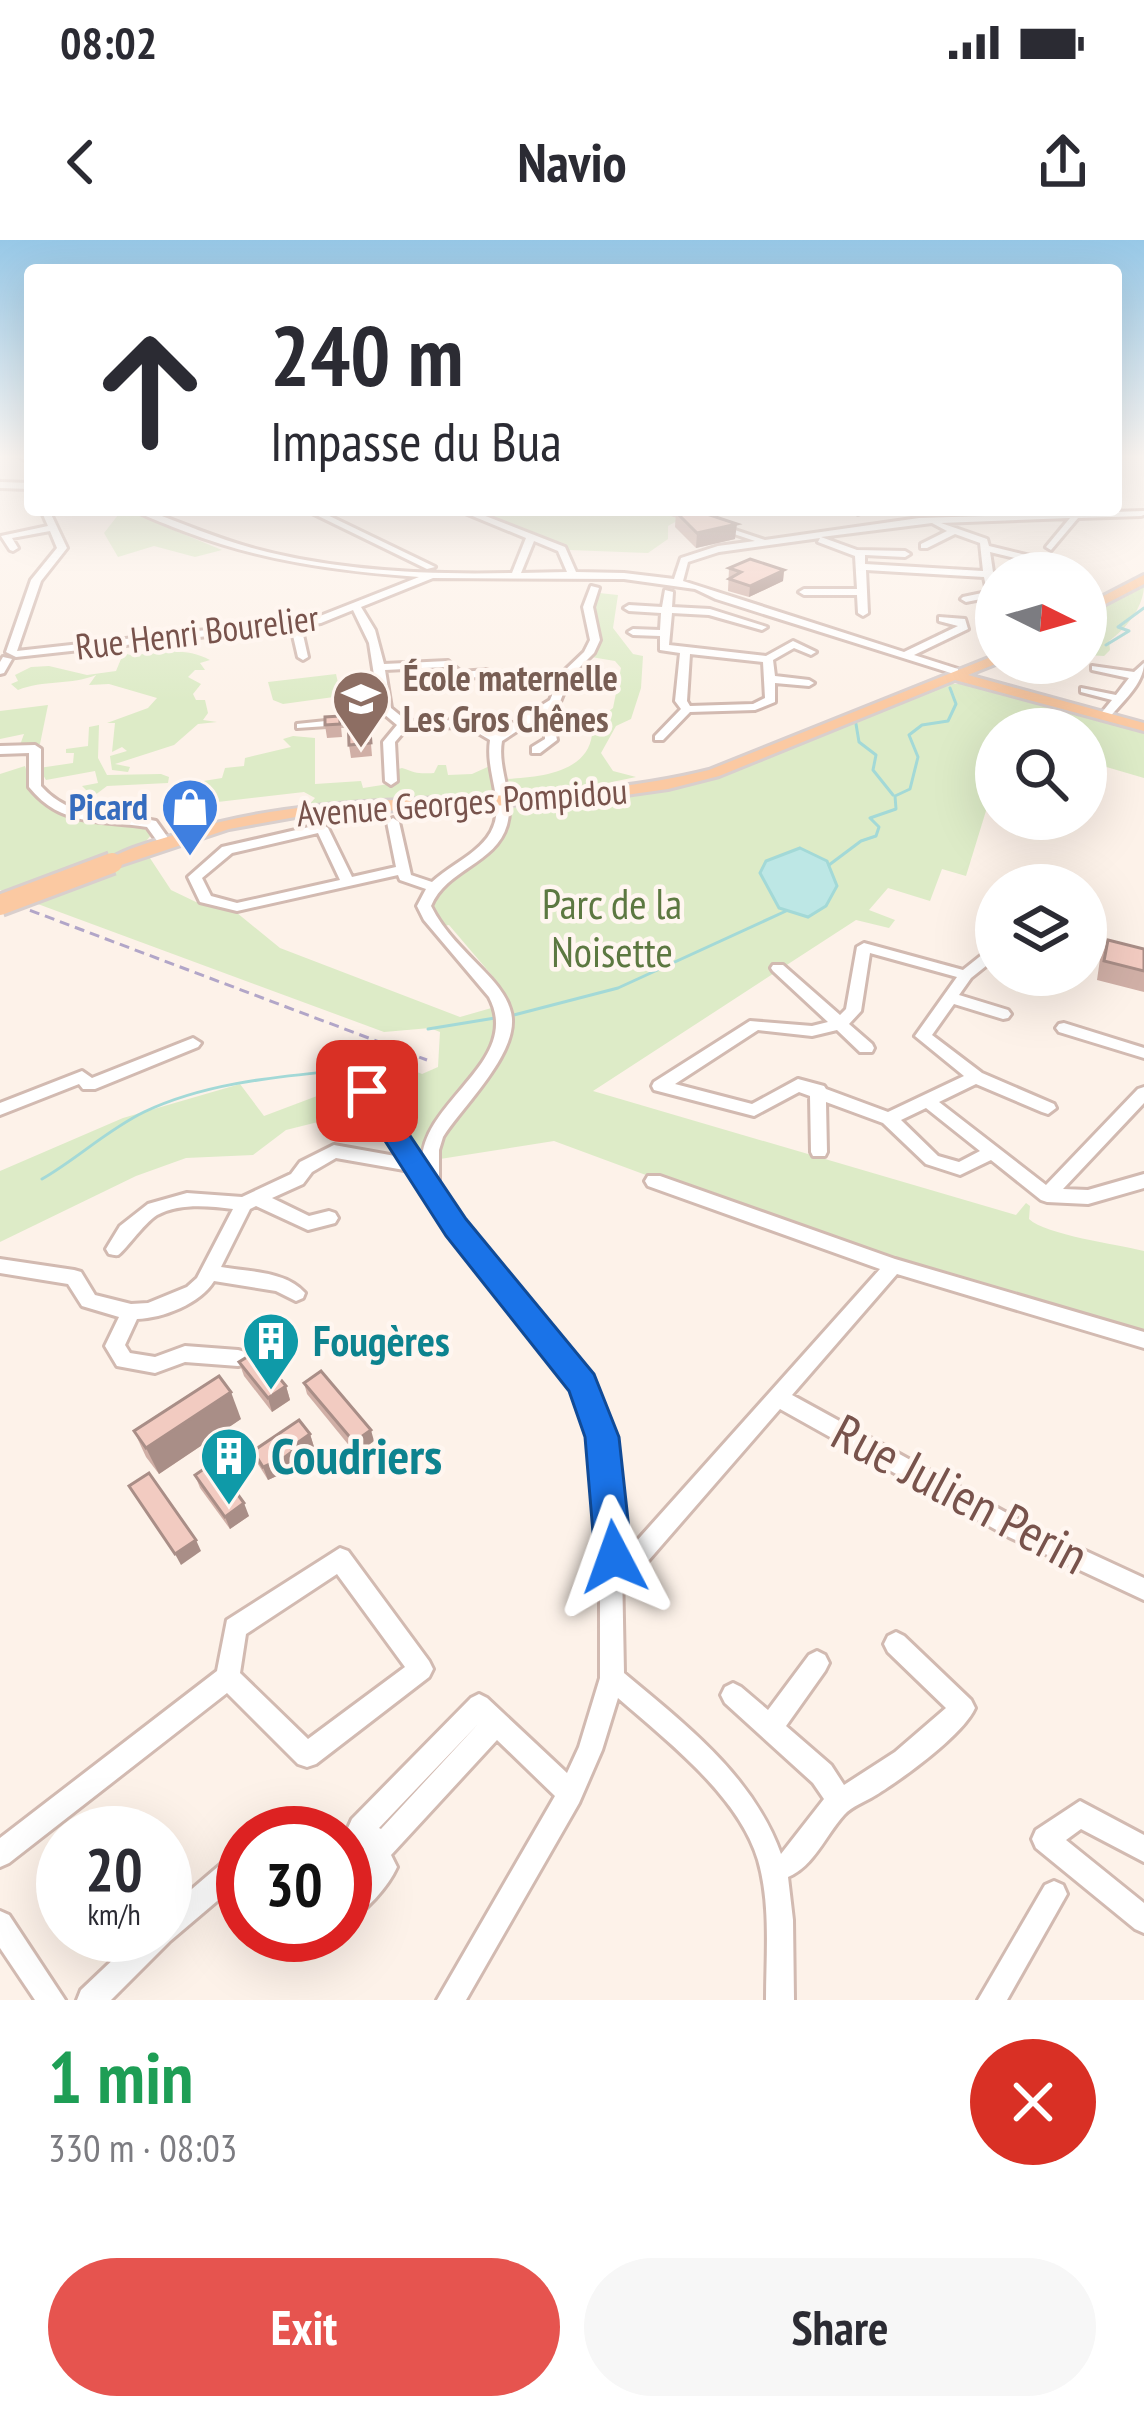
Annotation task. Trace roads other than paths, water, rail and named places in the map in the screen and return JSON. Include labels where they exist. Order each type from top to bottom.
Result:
[{"type":"main road","points":[[1107,599],[1144,579]]},
{"type":"main road","name":"Avenue Georges Pompidou","points":[[869,710],[975,666]]},
{"type":"main road","points":[[955,674],[1075,708]]},
{"type":"main road","name":"Avenue Georges Pompidou","points":[[0,903],[164,842],[258,818],[338,806],[588,798],[690,780],[955,674]]},
{"type":"main road","points":[[927,688],[960,682],[989,685]]},
{"type":"main road","points":[[1107,717],[1144,727]]},
{"type":"street","points":[[7,537],[13,548]]},
{"type":"street","points":[[6,658],[36,580],[62,548],[57,537]]},
{"type":"street","points":[[216,537],[270,556],[426,572],[678,582],[955,674]]},
{"type":"street","points":[[368,537],[430,566],[426,572]]},
{"type":"street","points":[[752,537],[767,542]]},
{"type":"street","points":[[678,582],[682,561],[690,556],[810,537]]},
{"type":"street","points":[[811,537],[859,552],[905,554]]},
{"type":"street","points":[[924,546],[941,537]]},
{"type":"street","points":[[973,537],[982,540],[987,552]]},
{"type":"street","points":[[1051,547],[1059,537]]},
{"type":"street","points":[[514,578],[532,538],[565,551],[565,579]]},
{"type":"street","points":[[986,548],[1001,552]]},
{"type":"street","points":[[859,552],[863,613]]},
{"type":"street","points":[[861,567],[975,575]]},
{"type":"street","name":"Rue Henri Bourelier","points":[[6,658],[296,624],[357,608],[426,572]]},
{"type":"street","points":[[565,579],[594,588],[700,590]]},
{"type":"street","points":[[496,739],[555,702],[565,676],[593,646],[588,607],[594,588]]},
{"type":"street","points":[[668,592],[664,648],[768,658],[793,644],[811,652]]},
{"type":"street","points":[[804,592],[862,592]]},
{"type":"street","points":[[966,599],[975,598]]},
{"type":"street","points":[[7,609],[24,608]]},
{"type":"street","points":[[357,608],[380,667],[385,709],[404,725],[470,723],[496,739]]},
{"type":"street","points":[[629,608],[710,612],[762,627]]},
{"type":"street","points":[[906,655],[964,627],[961,621],[943,619]]},
{"type":"street","points":[[296,624],[302,657]]},
{"type":"street","points":[[633,632],[664,633]]},
{"type":"street","points":[[685,652],[681,701],[687,709]]},
{"type":"street","points":[[659,738],[687,709],[760,706],[771,700],[768,658]]},
{"type":"street","points":[[380,667],[448,664],[458,676],[482,677]]},
{"type":"street","points":[[1107,669],[1140,671]]},
{"type":"street","points":[[1107,714],[1140,671]]},
{"type":"street","points":[[770,679],[809,683]]},
{"type":"street","points":[[1085,690],[1120,699]]},
{"type":"street","points":[[301,726],[357,721],[385,709]]},
{"type":"street","points":[[526,721],[551,732],[551,740],[536,750]]},
{"type":"street","points":[[391,781],[389,742],[404,725]]},
{"type":"street","points":[[430,1190],[434,1174],[430,1147],[503,1040],[503,1007],[424,906],[434,886],[496,837],[503,801],[496,739]]},
{"type":"street","points":[[0,749],[35,749],[35,787],[55,807],[98,820],[151,824],[164,842]]},
{"type":"street","points":[[393,822],[402,870],[410,881],[434,886]]},
{"type":"street","points":[[348,882],[322,828],[227,850],[195,877],[205,899],[237,907],[402,870]]},
{"type":"street","points":[[967,975],[864,947],[853,1011],[840,1024],[812,1031],[755,1025],[660,1086],[754,1110],[798,1085],[889,1119],[932,1160],[960,1169],[992,1152]]},
{"type":"street","points":[[778,968],[866,1048]]},
{"type":"street","points":[[975,968],[923,1036],[976,1077],[1048,1108]]},
{"type":"street","points":[[949,997],[1003,1014]]},
{"type":"street","points":[[1064,1028],[1144,1053]]},
{"type":"street","points":[[0,1109],[82,1077],[89,1085],[194,1043]]},
{"type":"street","points":[[889,1119],[976,1077]]},
{"type":"street","points":[[818,1090],[819,1152]]},
{"type":"street","points":[[367,1091],[430,1190]]},
{"type":"street","points":[[1047,1195],[1144,1093]]},
{"type":"street","points":[[929,1102],[1047,1195],[1088,1197],[1141,1186]]},
{"type":"street","points":[[0,1266],[74,1277],[89,1301],[131,1312],[162,1309],[194,1292],[250,1201],[298,1179],[306,1167],[334,1151],[411,1162],[583,1384],[602,1437],[614,1557],[612,1678],[590,1750],[570,1794],[451,2000]]},
{"type":"street","points":[[654,1181],[893,1266],[1144,1340]]},
{"type":"street","points":[[115,1250],[135,1218],[185,1197],[250,1201],[308,1223],[329,1218]]},
{"type":"street","points":[[614,1557],[640,1554],[893,1266]]},
{"type":"street","points":[[209,1273],[280,1284],[296,1293]]},
{"type":"street","points":[[131,1312],[115,1346],[124,1360],[155,1365],[185,1354],[238,1358]]},
{"type":"street","name":"Rue Julien Perin","points":[[777,1397],[1017,1529],[1144,1588]]},
{"type":"street","points":[[0,1853],[228,1677],[236,1628],[340,1559],[421,1669],[307,1755],[228,1677]]},
{"type":"street","points":[[773,1870],[793,1862],[839,1800],[853,1797],[913,1755],[963,1708],[896,1644]]},
{"type":"street","points":[[769,1728],[817,1663]]},
{"type":"street","points":[[612,1678],[650,1709],[740,1804],[764,1841],[773,1870],[780,2000]]},
{"type":"street","points":[[733,1695],[822,1774],[839,1800]]},
{"type":"street","points":[[372,1880],[384,1867],[375,1853],[496,1723],[570,1794]]},
{"type":"street","points":[[1144,1849],[1080,1814],[1045,1839],[1144,1920]]},
{"type":"street","points":[[192,1906],[216,1885]]},
{"type":"street","points":[[992,2000],[1054,1894]]},
{"type":"street","points":[[0,1924],[51,2000]]},
{"type":"street","points":[[91,2000],[131,1962]]},
{"type":"water","points":[[800,848],[827,861],[837,886],[826,906],[808,917],[779,908],[760,873],[766,861]]},
{"type":"waterway","points":[[1107,644],[1129,631],[1118,627],[1144,608]]},
{"type":"waterway","points":[[829,865],[861,841],[876,836],[879,827],[870,818],[896,809],[895,796],[910,789],[918,757],[909,735],[922,725],[948,721],[956,704],[950,688]]},
{"type":"waterway","points":[[856,724],[859,742],[876,755],[873,770],[893,795]]},
{"type":"waterway","points":[[510,1016],[618,988],[786,911]]},
{"type":"waterway","points":[[428,1029],[495,1018]]},
{"type":"waterway","points":[[42,1179],[130,1119],[170,1101],[251,1081],[363,1068]]},
{"type":"railway","points":[[0,899],[427,1060]]},
{"type":"place","name":"École maternelle Les Gros Chênes","points":[[361,750]]},
{"type":"place","name":"Picard","points":[[190,858]]},
{"type":"place","name":"Fougères","points":[[271,1392]]},
{"type":"place","name":"Coudriers","points":[[229,1507]]},
{"type":"park label","name":"Parc de la Noisette","points":[[612,928]]}]
